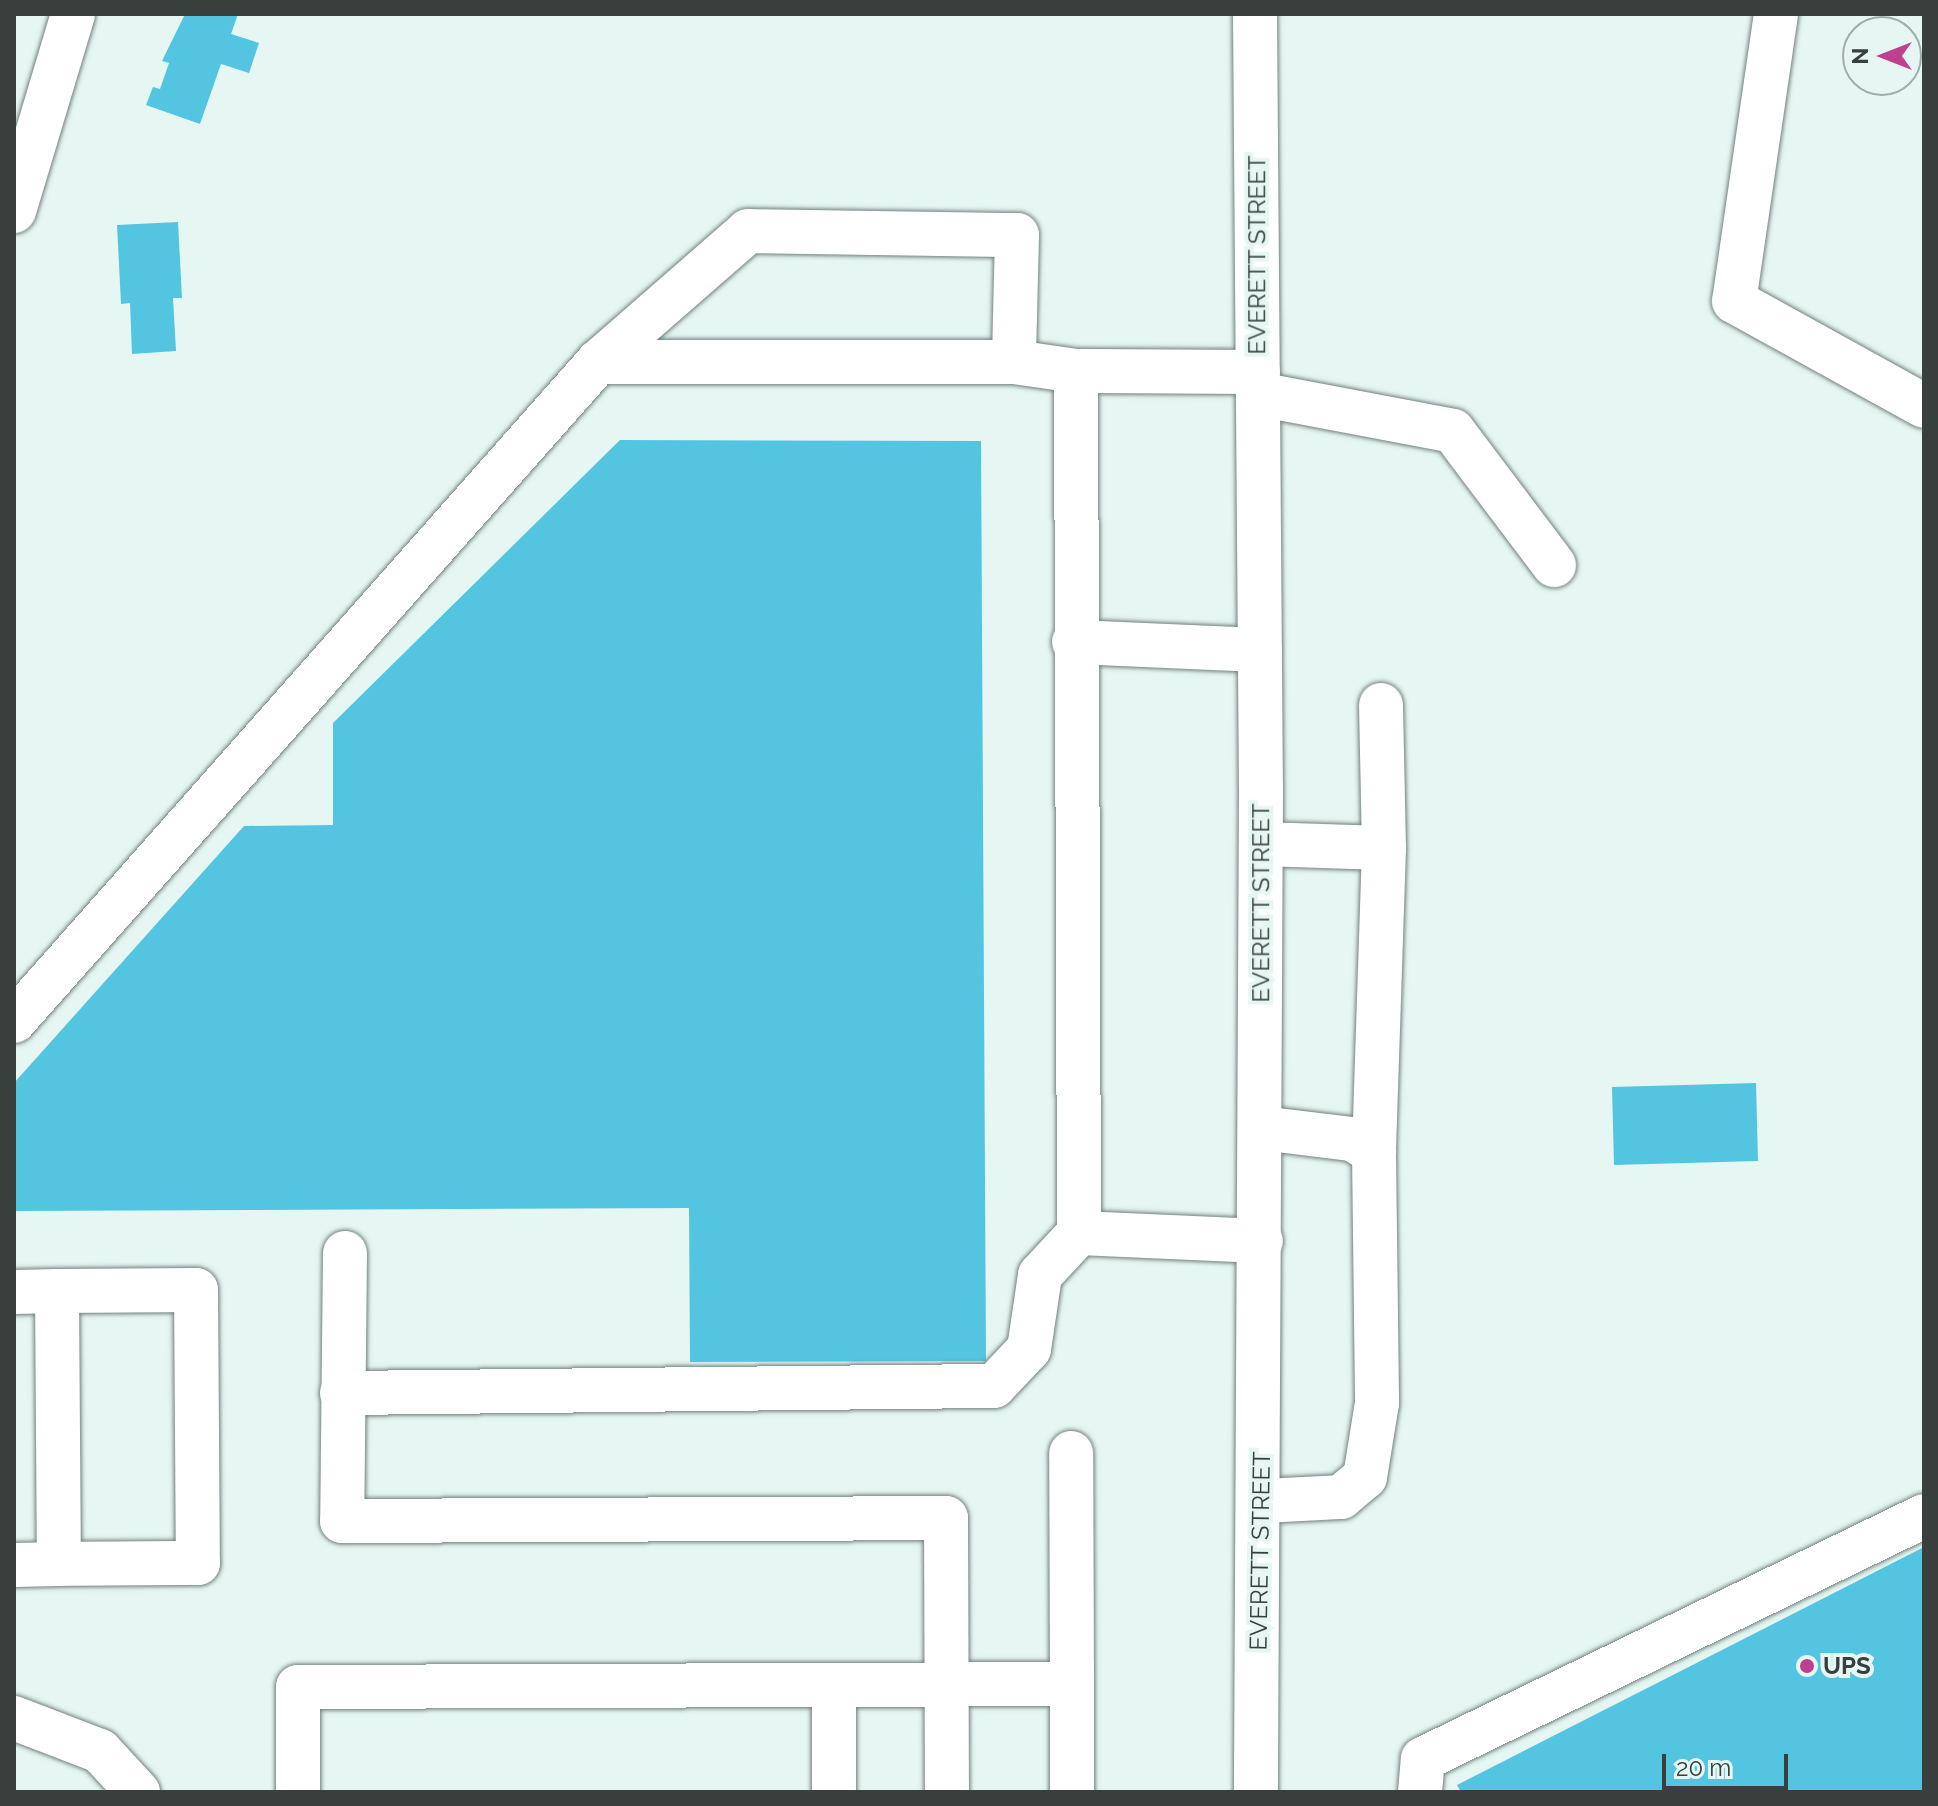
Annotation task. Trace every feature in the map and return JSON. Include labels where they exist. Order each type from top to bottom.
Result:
[{"type":"street","points":[[14,211],[73,14]]},
{"type":"street","name":"EVERETT STREET","points":[[1255,14],[1261,844],[1261,1501],[1256,1792]]},
{"type":"street","points":[[1776,14],[1734,301],[1924,406]]},
{"type":"street","points":[[14,1021],[598,362],[748,231],[1017,235],[1014,362]]},
{"type":"street","points":[[598,362],[1014,362],[1076,371],[1258,383],[1453,431],[1554,565]]},
{"type":"street","points":[[342,1393],[994,1386],[1029,1349],[1040,1275],[1079,1233],[1074,642],[1076,371]]},
{"type":"street","points":[[1074,642],[1260,650]]},
{"type":"street","points":[[1261,1501],[1341,1497],[1365,1477],[1377,1403],[1374,1152],[1384,848],[1381,705]]},
{"type":"street","points":[[1261,844],[1384,848]]},
{"type":"street","points":[[1261,1128],[1352,1139],[1374,1152]]},
{"type":"street","points":[[1079,1233],[1261,1241]]},
{"type":"street","points":[[345,1253],[342,1521],[946,1518],[947,1792]]},
{"type":"street","points":[[14,1292],[196,1290],[198,1548],[198,1563],[14,1565]]},
{"type":"street","points":[[57,1291],[59,1564]]},
{"type":"street","points":[[1071,1453],[1072,1792]]},
{"type":"street","points":[[1420,1792],[1423,1759],[1924,1516]]},
{"type":"street","points":[[298,1792],[298,1687],[1072,1684]]},
{"type":"street","points":[[834,1685],[834,1792]]},
{"type":"street","points":[[14,1718],[100,1751],[138,1792]]},
{"type":"building","points":[[185,14],[238,14],[231,34],[259,43],[249,73],[221,64],[200,124],[146,105],[153,87],[160,89],[169,63],[162,61]]},
{"type":"building","points":[[178,222],[182,298],[173,298],[176,351],[132,354],[130,303],[121,304],[117,225]]},
{"type":"building","points":[[620,440],[981,441],[986,1361],[690,1362],[689,1208],[14,1211],[14,1083],[244,826],[333,825],[333,723]]},
{"type":"building","points":[[1756,1083],[1758,1161],[1614,1165],[1612,1087]]},
{"type":"building","name":"UPS","points":[[1924,1547],[1924,1792],[1461,1792],[1457,1785]]},
{"type":"place","name":"UPS","points":[[1807,1666]]}]
